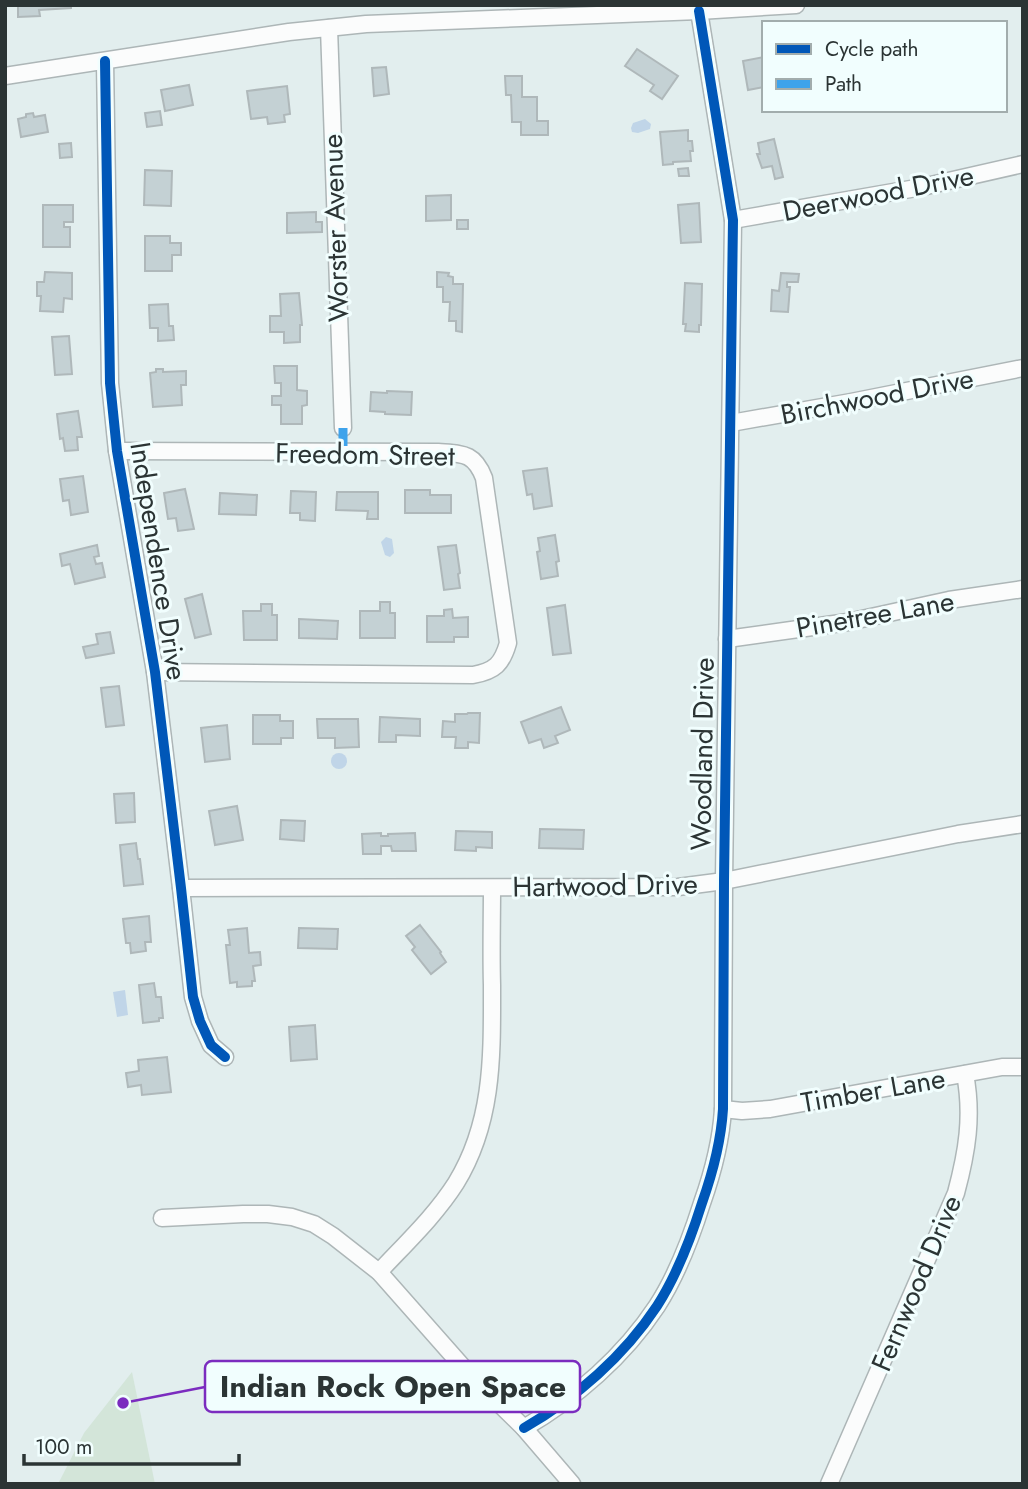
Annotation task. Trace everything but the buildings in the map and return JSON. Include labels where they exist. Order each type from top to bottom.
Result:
[{"type":"street","points":[[5,76],[276,34],[392,22],[796,5]]},
{"type":"street","name":"Woodland Drive","points":[[524,1428],[554,1411],[614,1359],[657,1306],[679,1265],[703,1200],[722,1130],[733,220],[699,11]]},
{"type":"street","name":"Worster Avenue","points":[[328,28],[343,428]]},
{"type":"street","name":"Independence Drive","points":[[105,61],[110,383],[117,451],[155,672],[193,997],[211,1045],[225,1057]]},
{"type":"street","name":"Deerwood Drive","points":[[733,220],[922,187],[1023,164]]},
{"type":"street","name":"Birchwood Drive","points":[[731,423],[1023,368]]},
{"type":"street","name":"Freedom Street","points":[[117,451],[438,452],[472,458],[480,466],[484,478],[508,642],[498,665],[487,672],[473,675],[155,672]]},
{"type":"street","name":"Pinetree Lane","points":[[727,639],[848,622],[949,600],[1023,589]]},
{"type":"street","name":"Hartwood Drive","points":[[181,888],[678,887],[724,881],[958,834],[1023,824]]},
{"type":"street","points":[[379,1272],[444,1201],[473,1147],[485,1112],[492,1041],[492,888]]},
{"type":"street","name":"Timber Lane","points":[[723,1110],[770,1109],[1002,1067],[1023,1067]]},
{"type":"street","name":"Fernwood Drive","points":[[830,1484],[956,1193],[965,1161],[968,1129],[969,1096],[965,1074]]},
{"type":"street","points":[[162,1218],[268,1214],[292,1217],[314,1224],[333,1236],[379,1272],[470,1375],[524,1428],[572,1484]]},
{"type":"green space","points":[[132,1372],[155,1484],[58,1484],[84,1433]]},
{"type":"water","points":[[645,119],[651,124],[650,129],[632,132],[633,123]]},
{"type":"water","points":[[386,537],[392,539],[394,553],[390,557],[385,555],[381,542]]},
{"type":"water","points":[[339,753],[345,755],[345,767],[339,769],[333,767],[331,761],[333,755]]},
{"type":"water","points":[[125,990],[128,1015],[117,1017],[113,992]]},
{"type":"marked path","points":[[343,428],[343,452]]},
{"type":"cycle path","points":[[524,1428],[562,1403],[598,1374],[630,1342],[657,1306],[677,1269],[693,1230],[713,1168],[722,1121],[733,220],[699,11]]},
{"type":"cycle path","points":[[105,61],[110,383],[117,451],[155,672],[193,997],[211,1045],[225,1057]]},
{"type":"place","name":"Indian Rock Open Space","points":[[123,1403]]}]
